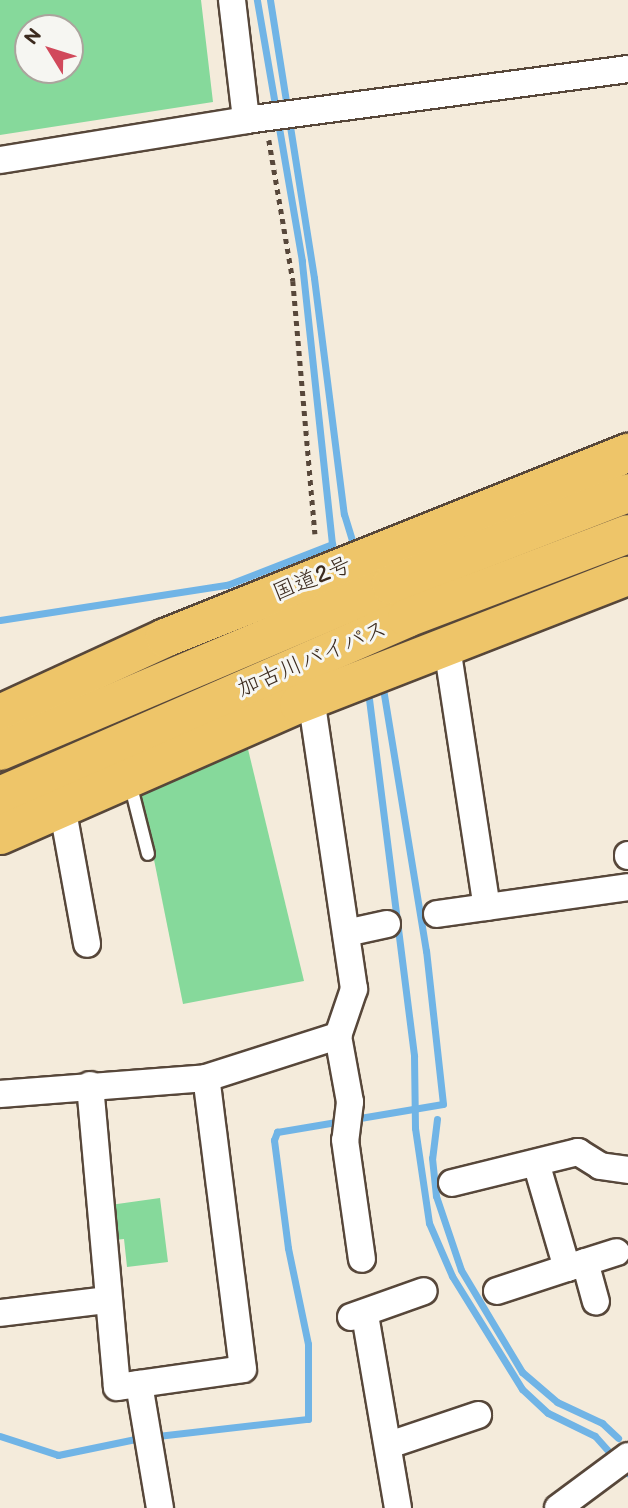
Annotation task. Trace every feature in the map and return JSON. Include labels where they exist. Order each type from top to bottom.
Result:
[{"type":"highway","name":"国道2号","points":[[0,714],[165,638],[628,453]]},
{"type":"highway","name":"加古川バイパス","points":[[0,751],[391,585],[628,494]]},
{"type":"highway","name":"加古川バイパス","points":[[0,796],[407,618],[628,534]]},
{"type":"highway","points":[[0,835],[311,699],[628,576]]},
{"type":"street","points":[[232,0],[260,119]]},
{"type":"street","points":[[0,160],[260,119],[628,69]]},
{"type":"street","points":[[447,647],[487,906]]},
{"type":"street","points":[[311,699],[354,989],[338,1036],[350,1102],[345,1140],[345,1225],[362,1259]]},
{"type":"street","points":[[62,806],[87,944]]},
{"type":"street","points":[[437,914],[628,887]]},
{"type":"street","points":[[346,933],[387,924]]},
{"type":"street","points":[[0,1094],[206,1078],[338,1036]]},
{"type":"street","points":[[90,1085],[107,1300],[117,1387],[243,1369],[206,1078]]},
{"type":"street","points":[[452,1183],[578,1152],[600,1166],[628,1170]]},
{"type":"street","points":[[536,1163],[576,1265],[596,1302]]},
{"type":"street","points":[[497,1291],[617,1252]]},
{"type":"street","points":[[398,1508],[389,1445],[358,1316],[424,1290]]},
{"type":"street","points":[[0,1313],[107,1300]]},
{"type":"street","points":[[139,1384],[160,1508]]},
{"type":"street","points":[[389,1445],[478,1415]]},
{"type":"street","points":[[558,1508],[628,1456]]},
{"type":"lane","points":[[128,777],[148,854]]},
{"type":"path","points":[[260,119],[293,281],[315,534]]},
{"type":"green space","points":[[0,0],[201,0],[213,102],[0,135]]},
{"type":"green space","points":[[247,745],[304,981],[183,1004],[140,790]]},
{"type":"green space","points":[[160,1198],[168,1262],[127,1267],[124,1239],[115,1240],[110,1205]]},
{"type":"waterway","points":[[0,620],[227,585],[332,544],[302,261],[257,0]]},
{"type":"waterway","points":[[270,0],[314,278],[344,514],[353,544]]},
{"type":"waterway","points":[[354,1119],[443,1104],[426,951],[383,689]]},
{"type":"waterway","points":[[369,699],[414,1056],[415,1128],[429,1223],[452,1276],[522,1389],[548,1413],[595,1436],[628,1473]]},
{"type":"waterway","points":[[437,1119],[432,1158],[436,1196],[461,1270],[522,1372],[557,1402],[602,1423],[618,1438]]},
{"type":"waterway","points":[[0,1436],[58,1455],[140,1438],[308,1419],[308,1344],[288,1248],[274,1140],[277,1132],[342,1121]]}]
